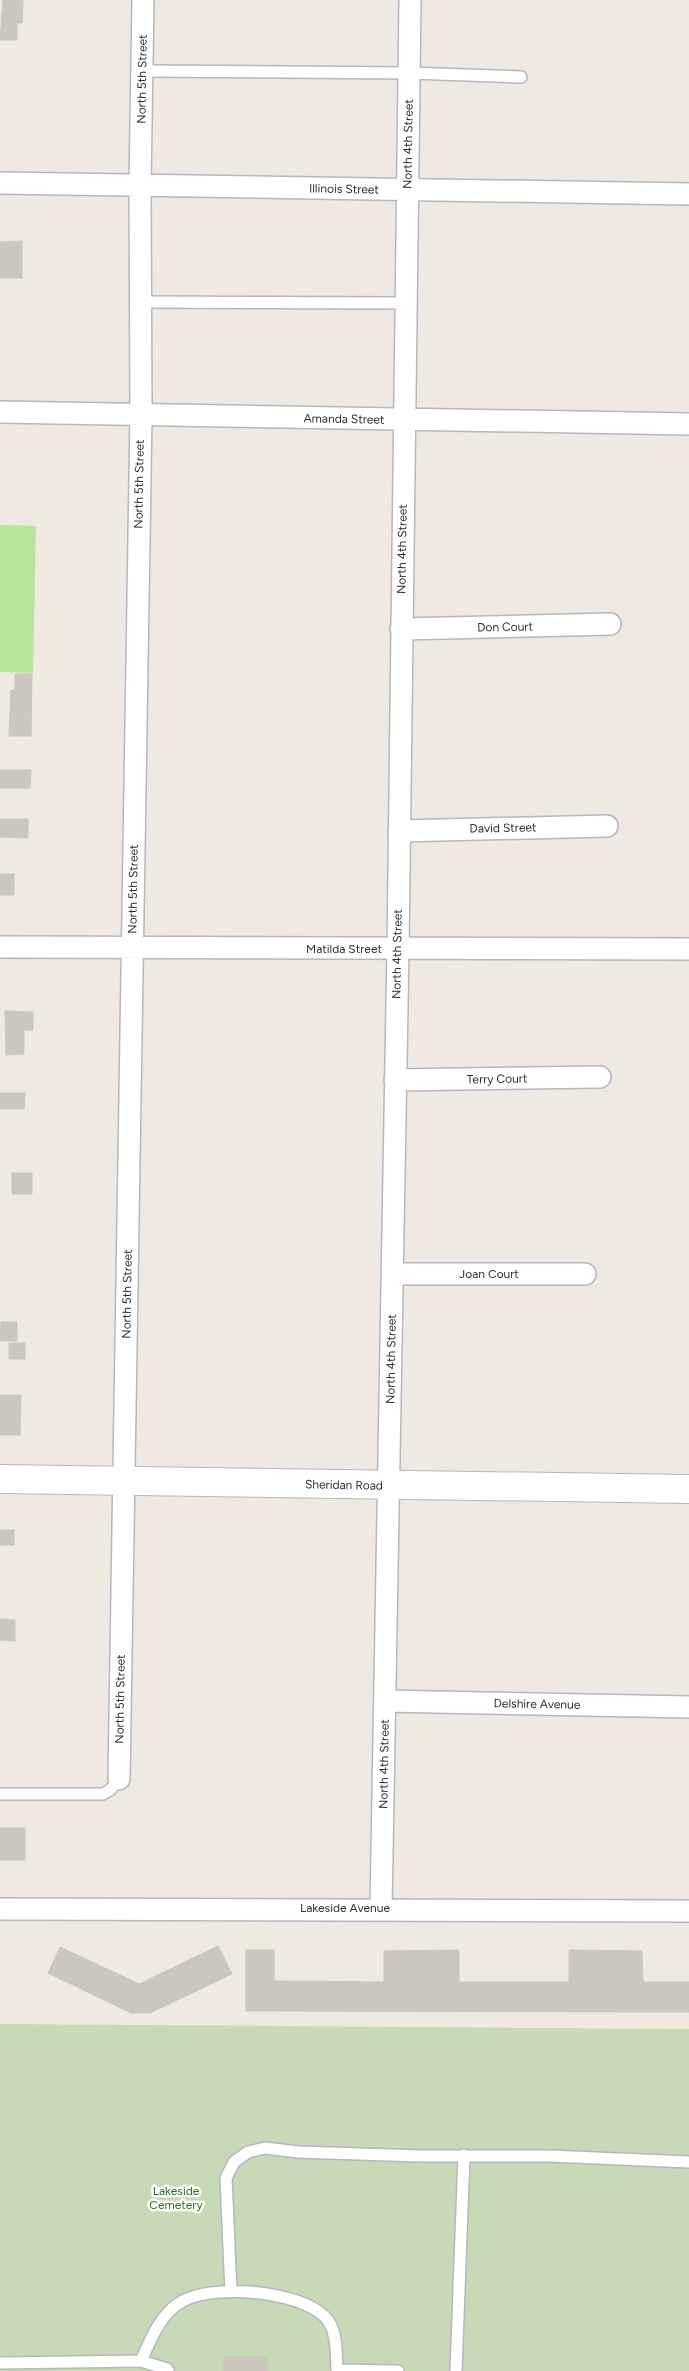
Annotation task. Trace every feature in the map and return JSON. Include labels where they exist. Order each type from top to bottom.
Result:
[{"type":"main road","name":"Sheridan Road","points":[[0,1479],[689,1489]]},
{"type":"street","name":"North 5th Street","points":[[119,1779],[140,416],[140,186],[143,0]]},
{"type":"street","name":"North 4th Street","points":[[381,1908],[398,950],[398,831],[410,0]]},
{"type":"street","name":"Illinois Street","points":[[0,183],[689,194]]},
{"type":"street","name":"Amanda Street","points":[[0,412],[140,416],[689,424]]},
{"type":"street","name":"Don Court","points":[[401,629],[610,624]]},
{"type":"street","name":"David Street","points":[[398,831],[607,826]]},
{"type":"street","name":"Matilda Street","points":[[0,947],[398,950],[689,949]]},
{"type":"street","name":"Terry Court","points":[[395,1080],[600,1077]]},
{"type":"street","name":"Joan Court","points":[[393,1274],[586,1274]]},
{"type":"street","name":"Delshire Avenue","points":[[385,1701],[689,1707]]},
{"type":"street","name":"Lakeside Avenue","points":[[0,1908],[381,1908],[689,1911]]},
{"type":"lane","points":[[142,71],[409,73],[521,77]]},
{"type":"lane","points":[[141,302],[406,304]]},
{"type":"lane","points":[[0,1794],[102,1794],[110,1790],[119,1779]]},
{"type":"lane","points":[[230,2292],[226,2178],[234,2162],[248,2152],[265,2148],[298,2152],[642,2158],[689,2162]]},
{"type":"lane","points":[[456,2371],[464,2155]]},
{"type":"lane","points":[[141,2361],[164,2316],[181,2302],[206,2293],[230,2292],[303,2302],[326,2317],[335,2339],[337,2370],[398,2371]]},
{"type":"lane","points":[[0,2363],[141,2361],[167,2369],[168,2371]]},
{"type":"green space","points":[[0,525],[36,526],[33,673],[0,672]]},
{"type":"green space","name":"Lakeside Cemetery","points":[[0,2024],[689,2029],[689,2371],[0,2371]]},
{"type":"building","points":[[3,0],[23,0],[22,23],[17,23],[17,40],[0,40]]},
{"type":"building","points":[[22,241],[22,278],[0,278],[0,242]]},
{"type":"building","points":[[15,674],[32,674],[31,736],[9,736],[11,690],[15,690]]},
{"type":"building","points":[[0,770],[31,770],[30,788],[0,788]]},
{"type":"building","points":[[0,819],[28,819],[28,838],[0,837]]},
{"type":"building","points":[[0,874],[14,874],[14,895],[0,895]]},
{"type":"building","points":[[5,1011],[33,1012],[33,1030],[24,1030],[24,1054],[6,1055]]},
{"type":"building","points":[[0,1093],[25,1093],[24,1109],[0,1109]]},
{"type":"building","points":[[12,1173],[32,1173],[32,1194],[12,1194]]},
{"type":"building","points":[[1,1322],[17,1322],[17,1341],[0,1341]]},
{"type":"building","points":[[9,1343],[25,1343],[25,1359],[9,1359]]},
{"type":"building","points":[[0,1395],[21,1395],[20,1435],[0,1435]]},
{"type":"building","points":[[0,1530],[14,1530],[14,1545],[0,1545]]},
{"type":"building","points":[[0,1619],[15,1620],[15,1641],[0,1640]]},
{"type":"building","points":[[0,1828],[25,1828],[25,1860],[0,1860]]},
{"type":"building","points":[[218,1946],[232,1974],[150,2013],[131,2013],[48,1973],[60,1947],[139,1984]]},
{"type":"building","points":[[246,1950],[274,1950],[274,1981],[384,1982],[384,1951],[459,1950],[459,1982],[569,1982],[569,1950],[642,1951],[643,1982],[689,1982],[689,2012],[246,2011]]},
{"type":"building","points":[[224,2357],[267,2357],[267,2371],[224,2371]]}]
